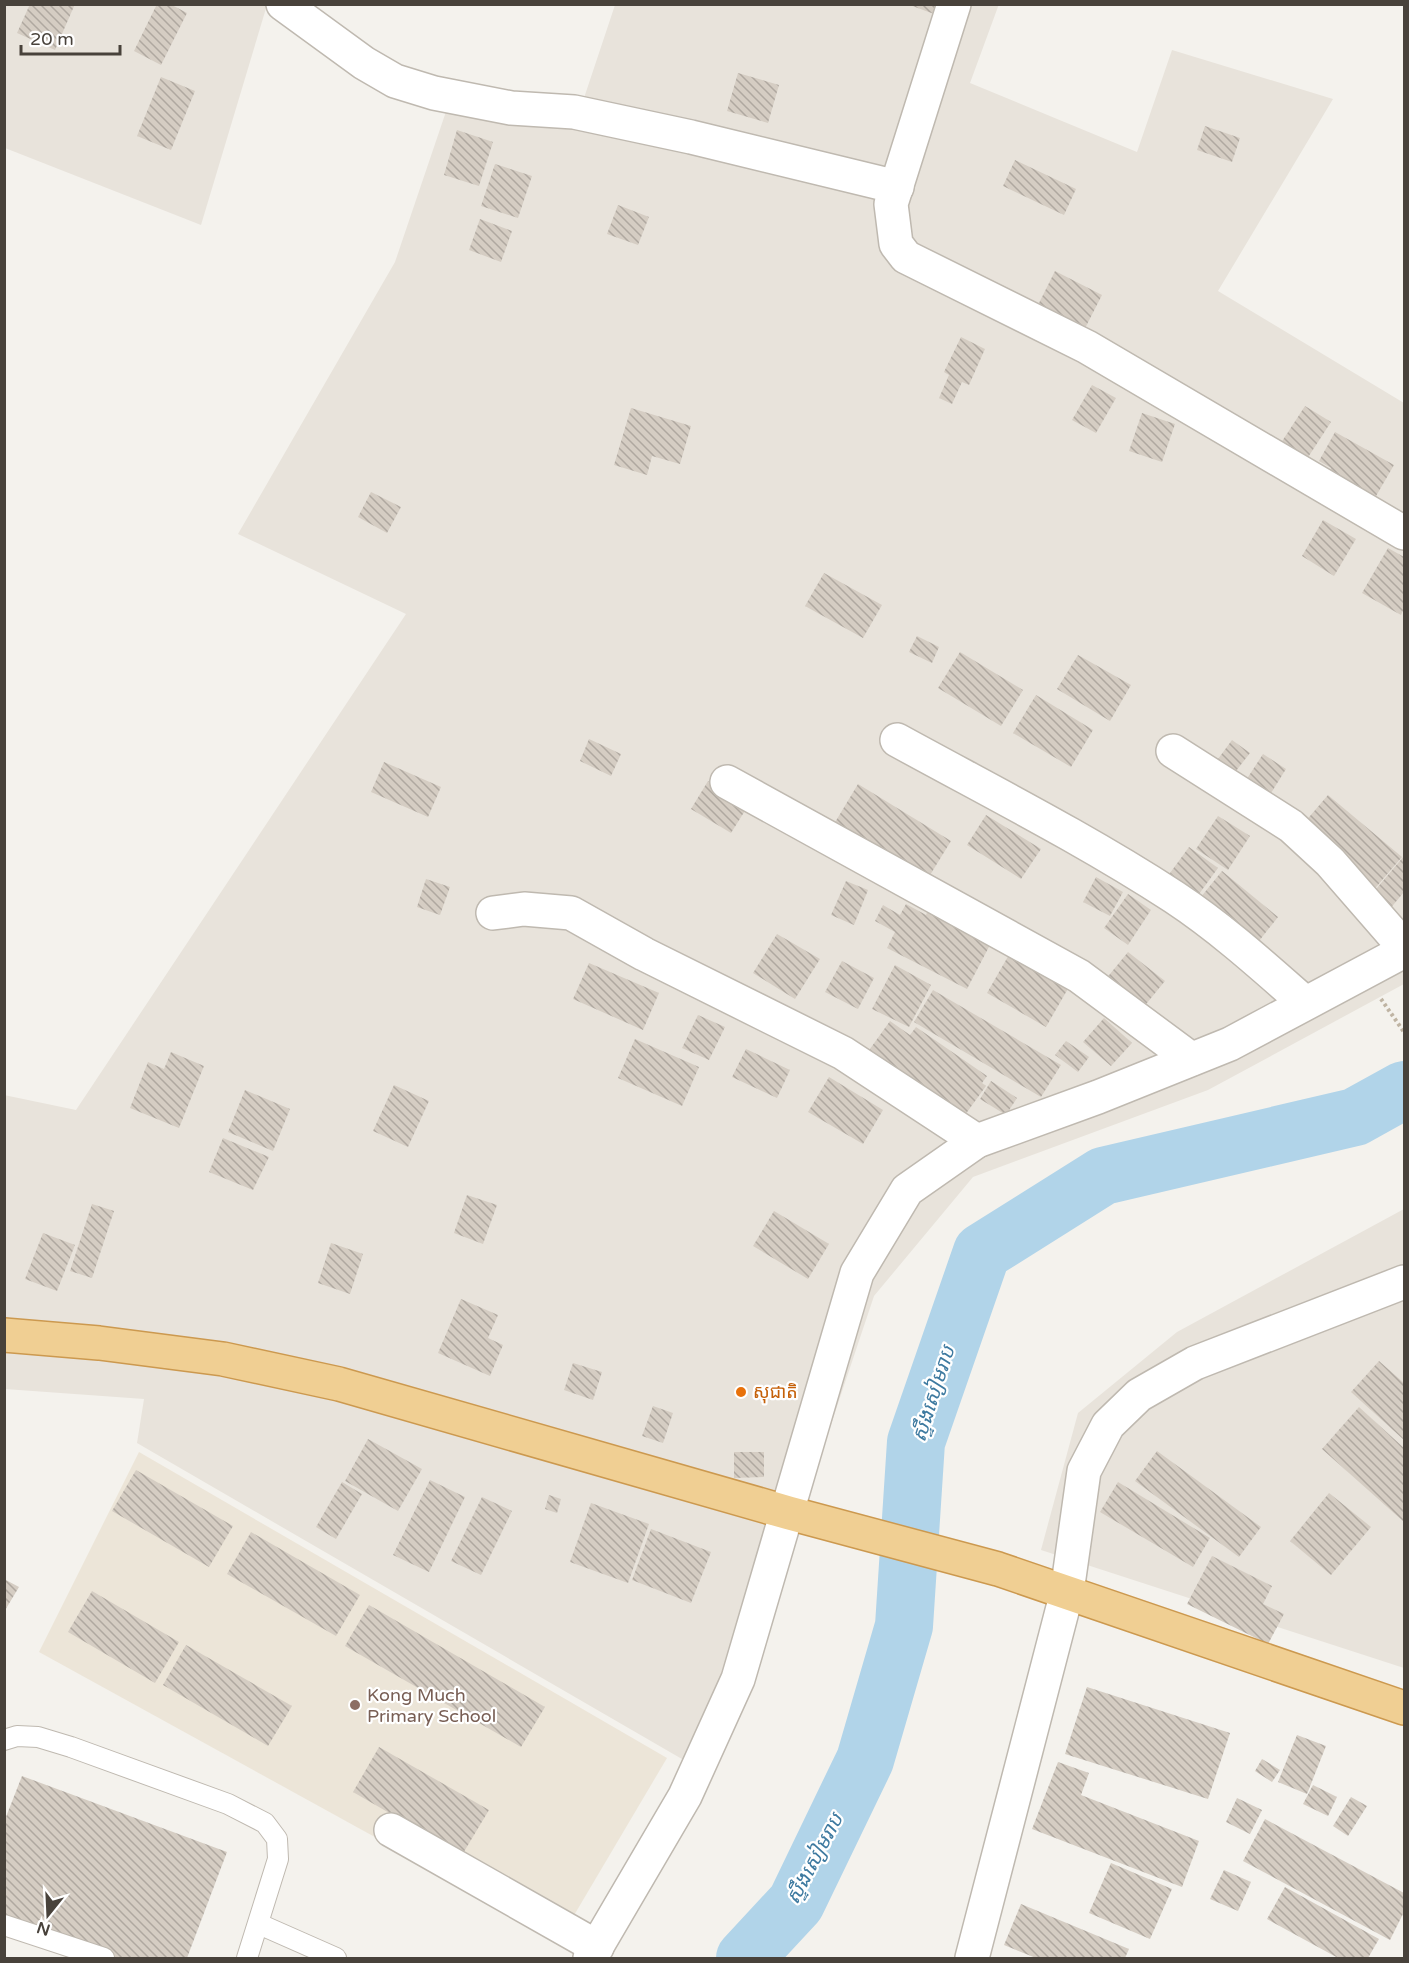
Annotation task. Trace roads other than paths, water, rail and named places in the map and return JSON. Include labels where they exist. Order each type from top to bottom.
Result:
[{"type":"highway","points":[[4,1335],[99,1342],[223,1359],[339,1384],[789,1513],[998,1569],[1404,1708]]},
{"type":"street","points":[[283,4],[364,63],[395,81],[434,93],[511,108],[584,114],[692,136],[897,187]]},
{"type":"street","points":[[954,4],[891,204],[896,244],[906,257],[1086,347],[1404,533]]},
{"type":"street","points":[[897,740],[1098,850],[1176,898],[1245,950],[1305,1003]]},
{"type":"street","points":[[391,1830],[594,1953],[685,1796],[738,1679],[789,1513],[857,1273],[907,1190],[977,1141],[1098,1097],[1230,1044],[1404,949],[1330,862],[1291,826],[1173,751]]},
{"type":"street","points":[[727,782],[1079,976],[1191,1059]]},
{"type":"street","points":[[493,913],[524,909],[571,913],[644,954],[843,1053],[977,1141]]},
{"type":"street","points":[[972,1959],[1067,1592],[1084,1471],[1108,1425],[1139,1395],[1195,1363],[1404,1282]]},
{"type":"lane","points":[[4,1740],[17,1736],[38,1737],[71,1747],[228,1804],[265,1823],[277,1839],[278,1859],[260,1924],[247,1959]]},
{"type":"lane","points":[[260,1924],[336,1959]]},
{"type":"lane","points":[[4,1925],[104,1959]]},
{"type":"waterway","name":"ស្ទឹងសៀមរាប","points":[[745,1958],[796,1903],[865,1760],[904,1626],[916,1442],[982,1252],[1103,1176],[1355,1117],[1404,1090]]},
{"type":"place","name":"សុជាតិ","points":[[741,1392]]},
{"type":"place","name":"Kong Much Primary School","points":[[355,1705]]}]
